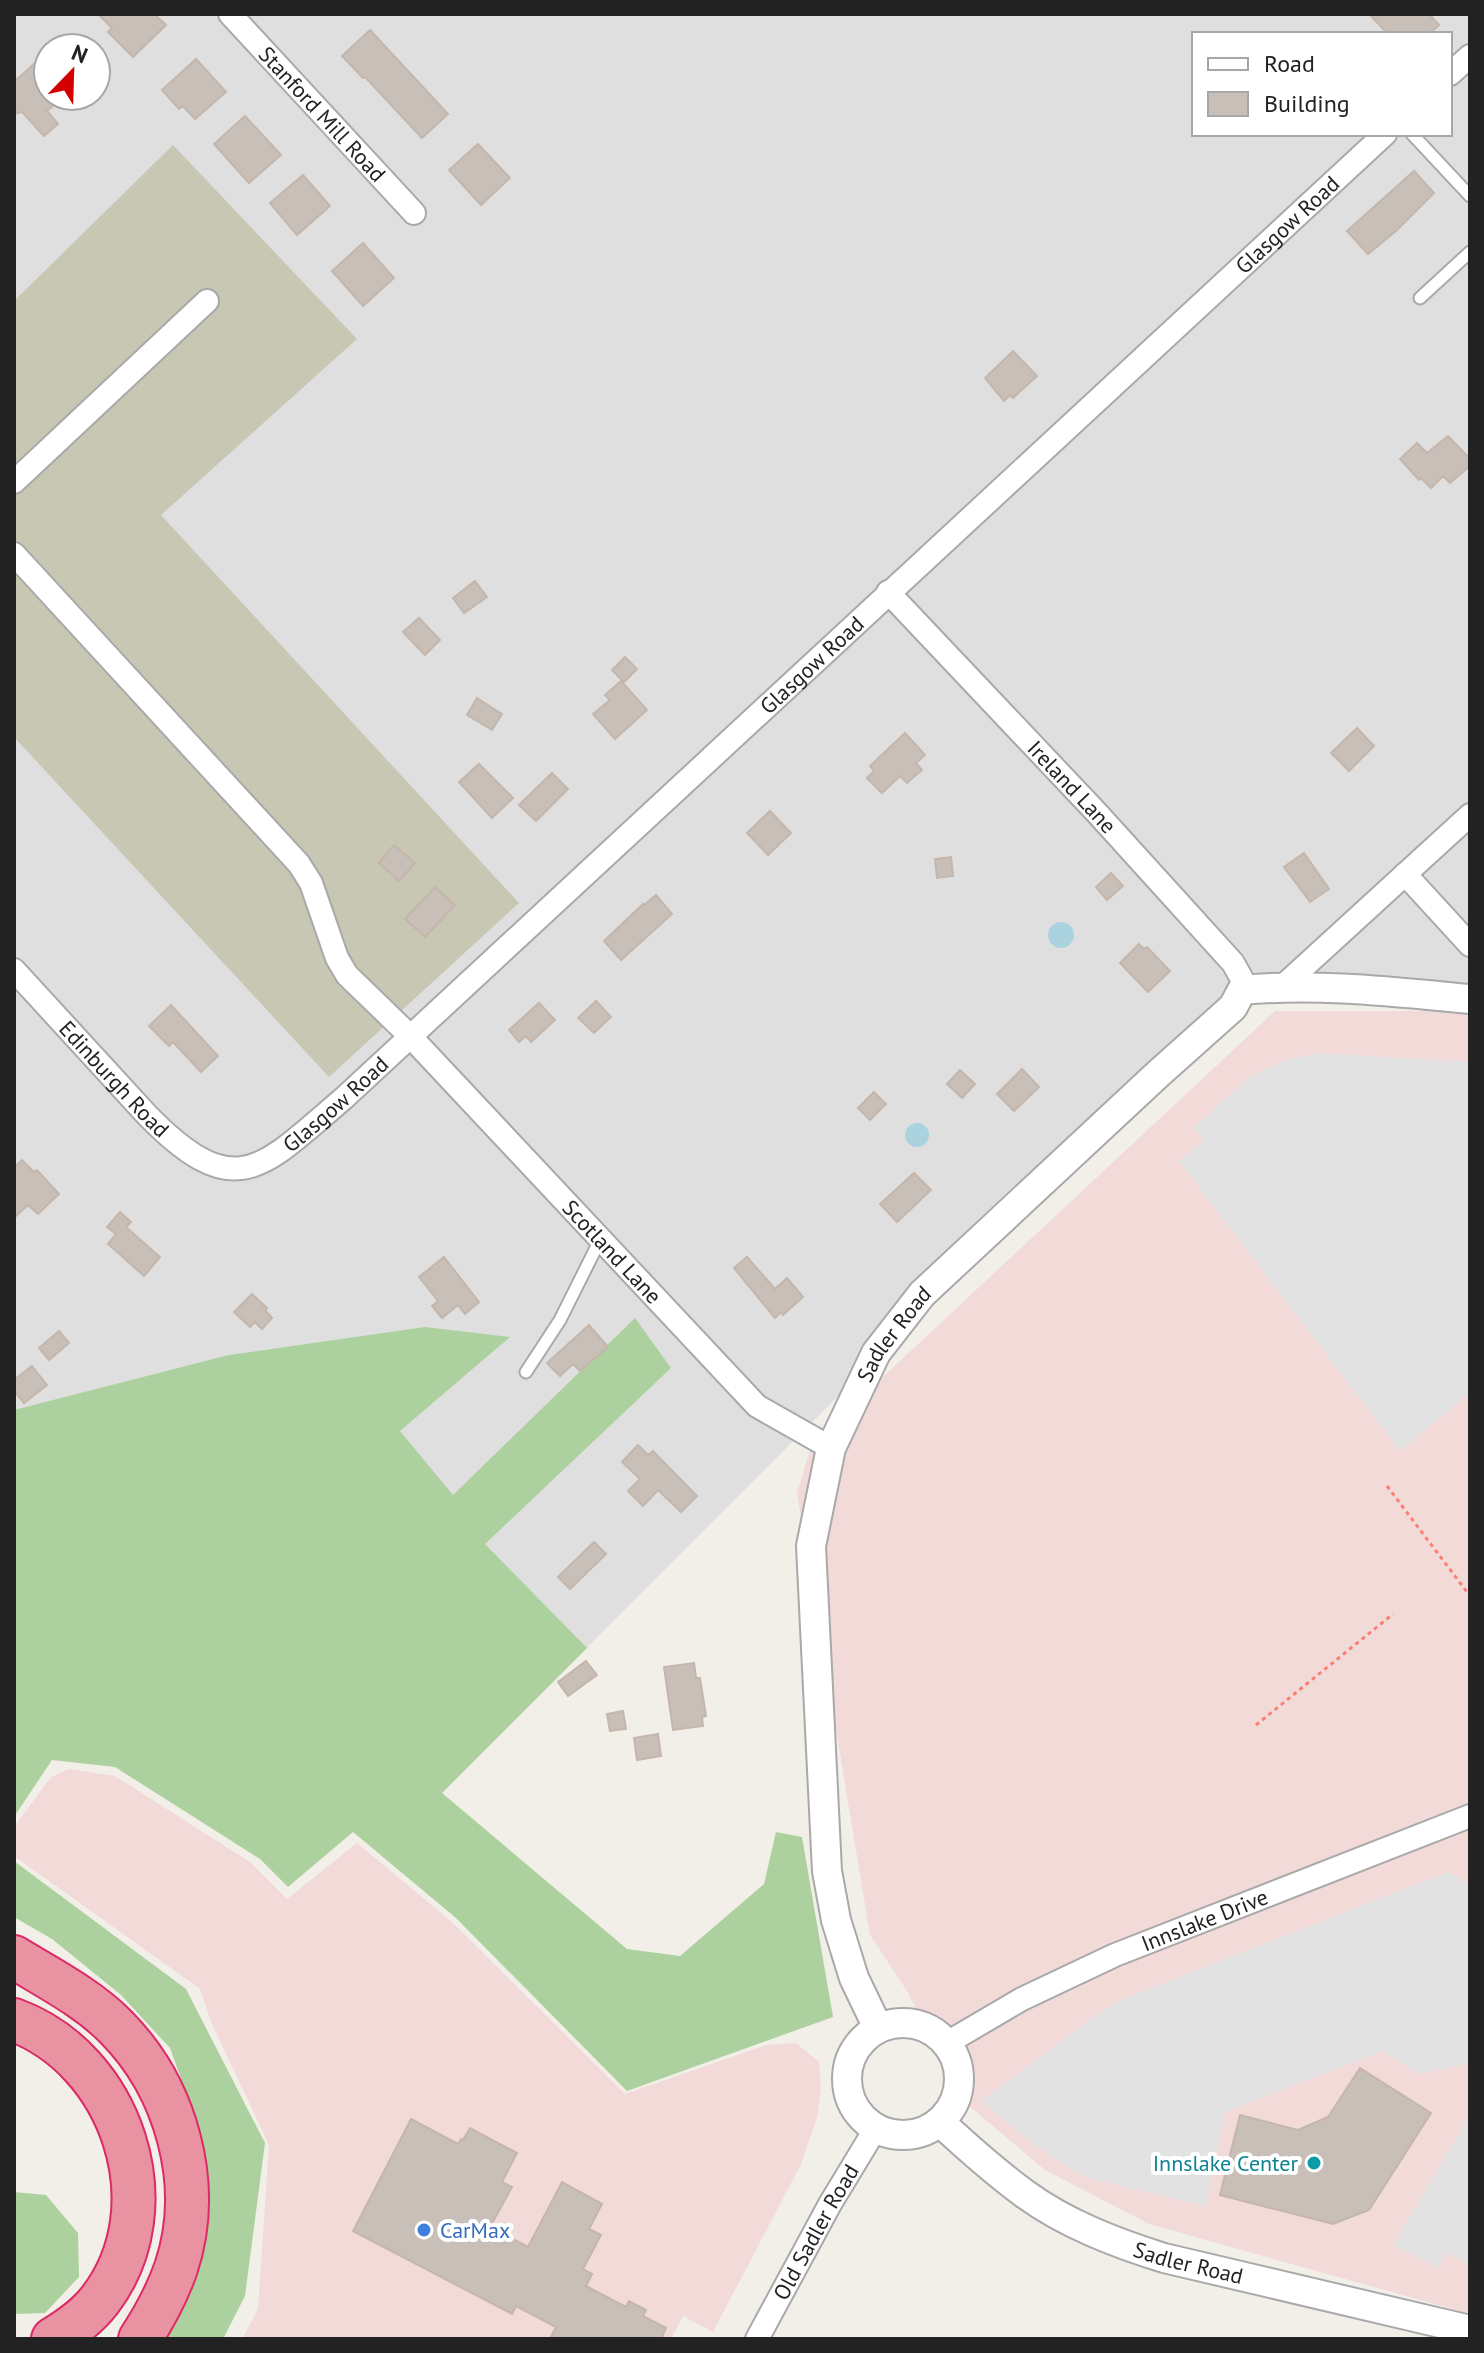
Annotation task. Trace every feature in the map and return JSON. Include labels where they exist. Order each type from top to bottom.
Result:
[{"type":"highway","points":[[14,1957],[81,1999],[112,2024],[148,2066],[172,2115],[185,2171],[185,2219],[173,2277],[140,2339]]},
{"type":"highway","points":[[14,2020],[65,2047],[88,2071],[118,2120],[130,2161],[132,2213],[128,2240],[119,2267],[107,2290],[90,2311],[53,2339]]},
{"type":"street","name":"Stanford Mill Road","points":[[230,14],[414,213]]},
{"type":"street","points":[[1452,72],[1470,56]]},
{"type":"street","name":"Glasgow Road","points":[[227,1169],[261,1164],[284,1149],[344,1098],[1383,136]]},
{"type":"street","points":[[14,482],[207,301]]},
{"type":"street","name":"Scotland Lane","points":[[14,554],[299,864],[311,883],[337,958],[347,975],[410,1036],[757,1406],[831,1448]]},
{"type":"street","name":"Ireland Lane","points":[[888,592],[1097,813],[1233,963],[1242,979],[1242,990]]},
{"type":"street","points":[[1283,986],[1470,815]]},
{"type":"street","points":[[1405,874],[1470,945]]},
{"type":"street","name":"Edinburgh Road","points":[[14,970],[166,1134],[195,1157],[209,1165],[227,1169]]},
{"type":"street","points":[[1242,990],[1283,986],[1335,987],[1470,999]]},
{"type":"street","name":"Sadler Road","points":[[878,2028],[854,1978],[841,1941],[827,1871],[811,1546],[831,1448],[876,1353],[922,1294],[1233,1007],[1242,990]]},
{"type":"street","name":"Innslake Drive","points":[[947,2043],[1022,1999],[1115,1955],[1470,1816]]},
{"type":"street","points":[[899,2023],[920,2025],[947,2043],[957,2061],[960,2083],[954,2105],[940,2122],[909,2136],[886,2133],[858,2114],[848,2093],[847,2071],[861,2041],[878,2028],[899,2023]]},
{"type":"street","name":"Sadler Road","points":[[940,2122],[984,2163],[1027,2196],[1085,2229],[1128,2247],[1470,2330]]},
{"type":"street","name":"Old Sadler Road","points":[[757,2339],[830,2204],[876,2128]]},
{"type":"lane","points":[[1414,136],[1470,196]]},
{"type":"lane","points":[[1420,298],[1470,252]]},
{"type":"lane","points":[[526,1372],[560,1320],[600,1240]]},
{"type":"path","points":[[1387,1486],[1470,1596]]},
{"type":"path","points":[[1256,1725],[1393,1614]]},
{"type":"shaded area","points":[[14,14],[1470,14],[1470,997],[1249,984],[432,1803],[14,1569]]},
{"type":"shaded area","points":[[173,145],[357,339],[161,515],[519,903],[329,1077],[14,737],[14,301]]},
{"type":"shaded area","points":[[1275,1011],[1470,1011],[1470,2314],[1149,2224],[1045,2170],[963,2101],[907,1991],[870,1935],[797,1493],[812,1443]]},
{"type":"shaded area","points":[[1319,1053],[1470,1062],[1470,1392],[1400,1451],[1179,1161],[1205,1140],[1193,1128],[1251,1076],[1286,1060]]},
{"type":"shaded area","name":"CarMax","points":[[69,1769],[115,1776],[250,1862],[287,1899],[357,1843],[452,1922],[625,2094],[766,2045],[796,2043],[819,2062],[821,2089],[817,2118],[801,2164],[713,2332],[683,2316],[671,2339],[242,2339],[258,2309],[269,2145],[211,2022],[200,1989],[14,1856],[14,1827],[51,1777]]},
{"type":"shaded area","points":[[1448,1872],[1470,1885],[1470,2059],[1467,2064],[1419,2074],[1382,2051],[1225,2112],[1205,2206],[1092,2179],[1075,2172],[1029,2141],[981,2101],[1089,2020],[1123,1999]]},
{"type":"shaded area","points":[[1470,2115],[1470,2265],[1447,2253],[1438,2268],[1393,2245]]},
{"type":"green space","points":[[635,1318],[671,1368],[485,1544],[587,1648],[442,1793],[627,1949],[680,1956],[764,1884],[776,1832],[802,1837],[833,2017],[627,2091],[456,1918],[353,1832],[288,1887],[260,1859],[115,1767],[52,1760],[14,1817],[14,1410],[229,1355],[425,1327],[510,1337],[400,1431],[453,1495]]},
{"type":"green space","points":[[14,1861],[186,1989],[265,2143],[245,2296],[223,2339],[153,2339],[206,2203],[199,2129],[170,2048],[121,1995],[52,1939],[14,1917]]},
{"type":"green space","points":[[14,2192],[46,2195],[78,2233],[79,2277],[45,2313],[14,2314]]},
{"type":"water","points":[[1061,922],[1070,926],[1074,935],[1070,944],[1061,948],[1052,944],[1048,935],[1052,926]]},
{"type":"water","points":[[917,1123],[926,1126],[929,1135],[926,1144],[917,1147],[908,1144],[905,1135],[908,1126]]},
{"type":"building","points":[[98,14],[154,14],[166,25],[133,57],[112,36],[112,32],[108,32],[112,28]]},
{"type":"building","points":[[1369,14],[1429,14],[1439,25],[1431,32],[1386,32]]},
{"type":"building","points":[[370,30],[448,114],[422,138],[342,56]]},
{"type":"building","points":[[196,59],[226,92],[195,119],[183,106],[179,109],[162,90]]},
{"type":"building","points":[[32,66],[32,112],[48,112],[58,124],[44,136],[22,112],[14,114],[14,82]]},
{"type":"building","points":[[245,116],[281,155],[249,183],[214,144]]},
{"type":"building","points":[[478,144],[510,178],[481,205],[449,170]]},
{"type":"building","points":[[1414,171],[1434,193],[1368,254],[1347,231]]},
{"type":"building","points":[[303,175],[330,206],[297,235],[270,203]]},
{"type":"building","points":[[363,243],[394,278],[363,306],[332,271]]},
{"type":"building","points":[[1013,351],[1037,376],[1013,398],[1010,395],[1004,401],[985,378]]},
{"type":"building","points":[[1448,436],[1470,459],[1470,466],[1450,483],[1443,476],[1431,488],[1400,459],[1417,443],[1427,453]]},
{"type":"building","points":[[475,581],[487,597],[464,613],[453,598]]},
{"type":"building","points":[[419,618],[440,640],[425,655],[403,632]]},
{"type":"building","points":[[625,657],[637,669],[624,682],[612,670]]},
{"type":"building","points":[[621,681],[647,710],[615,739],[593,714],[610,700],[605,695]]},
{"type":"building","points":[[477,698],[502,714],[492,730],[467,715]]},
{"type":"building","points":[[1357,728],[1374,746],[1349,771],[1331,753]]},
{"type":"building","points":[[905,733],[925,755],[916,763],[922,770],[907,783],[900,776],[882,793],[867,778],[874,771],[870,766]]},
{"type":"building","points":[[479,764],[513,798],[492,818],[459,782]]},
{"type":"building","points":[[552,773],[568,789],[536,821],[519,805]]},
{"type":"building","points":[[770,811],[791,833],[768,855],[747,833]]},
{"type":"building","points":[[394,845],[415,863],[399,881],[379,863]]},
{"type":"building","points":[[1304,853],[1329,889],[1310,902],[1284,867]]},
{"type":"building","points":[[951,857],[953,876],[937,878],[935,859]]},
{"type":"building","points":[[1111,873],[1123,886],[1107,900],[1096,887]]},
{"type":"building","points":[[435,887],[455,905],[425,937],[405,919]]},
{"type":"building","points":[[656,895],[672,914],[621,960],[604,941]]},
{"type":"building","points":[[1139,944],[1144,949],[1147,947],[1170,971],[1148,992],[1120,963]]},
{"type":"building","points":[[596,1001],[611,1017],[594,1033],[578,1018]]},
{"type":"building","points":[[539,1003],[555,1020],[531,1042],[526,1036],[519,1042],[509,1030]]},
{"type":"building","points":[[171,1005],[218,1056],[201,1072],[173,1042],[169,1046],[149,1026]]},
{"type":"building","points":[[1022,1069],[1039,1087],[1014,1111],[997,1094]]},
{"type":"building","points":[[960,1070],[975,1084],[962,1098],[947,1084]]},
{"type":"building","points":[[874,1092],[886,1104],[870,1120],[858,1108]]},
{"type":"building","points":[[22,1160],[34,1172],[37,1170],[59,1194],[38,1214],[28,1205],[14,1218],[14,1168]]},
{"type":"building","points":[[914,1173],[931,1190],[897,1222],[880,1204]]},
{"type":"building","points":[[120,1212],[131,1222],[126,1227],[160,1257],[144,1276],[108,1244],[116,1234],[107,1227]]},
{"type":"building","points":[[444,1257],[479,1302],[465,1314],[458,1305],[442,1318],[432,1306],[438,1301],[419,1277]]},
{"type":"building","points":[[747,1257],[775,1289],[787,1278],[803,1297],[775,1318],[734,1268]]},
{"type":"building","points":[[252,1294],[267,1308],[265,1310],[272,1318],[262,1329],[255,1322],[250,1327],[234,1312]]},
{"type":"building","points":[[589,1325],[608,1347],[580,1371],[573,1364],[560,1376],[547,1363]]},
{"type":"building","points":[[59,1331],[69,1343],[49,1360],[39,1348]]},
{"type":"building","points":[[32,1366],[47,1385],[24,1403],[14,1391],[14,1380]]},
{"type":"building","points":[[638,1445],[648,1455],[653,1451],[697,1496],[681,1512],[658,1490],[643,1506],[628,1491],[640,1479],[622,1462]]},
{"type":"building","points":[[594,1542],[606,1554],[570,1589],[558,1577]]},
{"type":"building","points":[[586,1661],[597,1675],[568,1696],[558,1682]]},
{"type":"building","points":[[694,1663],[696,1678],[700,1678],[706,1716],[702,1717],[703,1726],[673,1730],[664,1667]]},
{"type":"building","points":[[623,1711],[626,1729],[610,1731],[607,1714]]},
{"type":"building","points":[[658,1734],[661,1756],[637,1760],[634,1738]]},
{"type":"building","name":"Innslake Center","points":[[1360,2068],[1431,2113],[1369,2210],[1333,2224],[1220,2195],[1240,2115],[1298,2130],[1328,2117]]},
{"type":"building","name":"CarMax","points":[[411,2119],[458,2144],[470,2128],[517,2153],[502,2182],[512,2187],[490,2227],[528,2247],[562,2182],[602,2204],[589,2229],[601,2235],[583,2269],[592,2274],[586,2286],[626,2307],[629,2301],[646,2310],[643,2316],[666,2328],[661,2339],[550,2339],[556,2327],[516,2306],[512,2314],[353,2231]]},
{"type":"place","name":"Innslake Center","points":[[1314,2163]]},
{"type":"place","name":"CarMax","points":[[424,2230]]}]
